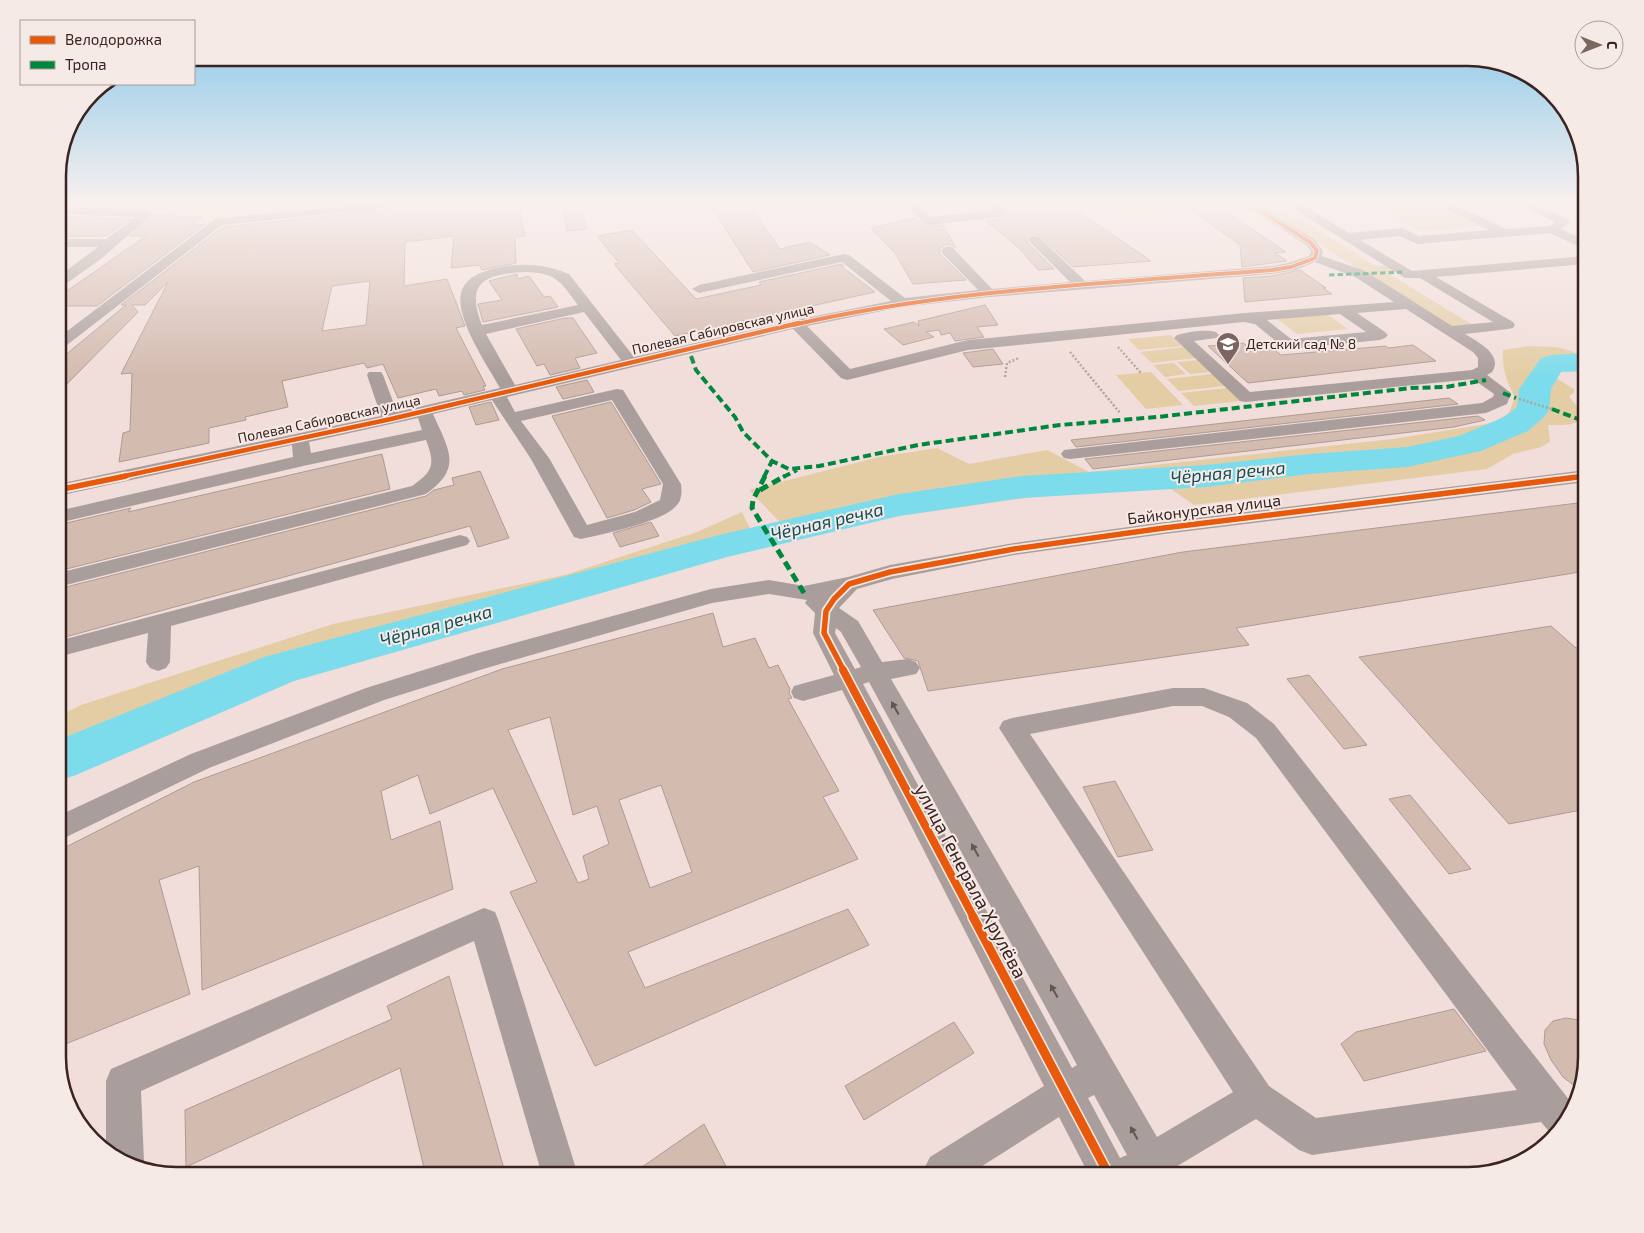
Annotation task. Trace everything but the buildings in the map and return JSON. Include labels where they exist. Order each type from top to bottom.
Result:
[{"type":"street","points":[[66,277],[87,263]]},
{"type":"street","points":[[66,339],[165,263]]},
{"type":"street","points":[[699,289],[823,263]]},
{"type":"street","points":[[850,263],[902,304]]},
{"type":"street","points":[[958,263],[985,288],[1032,279]]},
{"type":"street","points":[[1058,263],[1082,286]]},
{"type":"street","name":"Полевая Сабировская улица","points":[[66,488],[391,419],[796,324],[985,288],[1082,286],[1272,270],[1291,267],[1303,263]]},
{"type":"street","points":[[1271,329],[1182,338],[1246,397],[1476,374],[1486,369],[1488,360],[1486,355],[1360,274],[1328,263]]},
{"type":"street","points":[[1389,263],[1410,275],[1556,263]]},
{"type":"street","points":[[511,418],[617,394],[672,484],[672,494],[668,504],[657,512],[581,533],[541,460],[511,418],[503,392],[468,304],[468,293],[475,282],[487,274],[527,268],[555,272],[564,277],[630,362]]},
{"type":"street","points":[[1422,274],[1508,326],[1449,331]]},
{"type":"street","points":[[796,324],[847,375],[968,345],[1245,317],[1408,306]]},
{"type":"street","points":[[477,330],[588,307]]},
{"type":"street","points":[[1245,317],[1260,321],[1288,344],[1380,334],[1343,310]]},
{"type":"street","points":[[67,322],[85,324]]},
{"type":"street","points":[[1070,454],[1486,408],[1501,400],[1503,393],[1476,374]]},
{"type":"street","points":[[375,375],[391,419]]},
{"type":"street","points":[[66,578],[420,490],[434,480],[442,469],[442,458],[422,412]]},
{"type":"street","points":[[66,515],[302,460],[432,433]]},
{"type":"street","points":[[300,439],[302,460]]},
{"type":"street","name":"Байконурская улица","points":[[828,597],[890,572],[1014,549],[1164,528],[1578,477]]},
{"type":"street","points":[[66,647],[460,540]]},
{"type":"street","points":[[66,825],[200,761],[375,694],[531,645],[711,596],[769,587],[828,597]]},
{"type":"street","name":"улица Генерала Хрулёва","points":[[828,597],[824,633],[862,676],[1099,1071],[1144,1167]]},
{"type":"street","points":[[158,662],[160,622]]},
{"type":"street","points":[[803,692],[862,676],[908,668]]},
{"type":"street","name":"улица Генерала Хрулёва","points":[[862,676],[1065,1092],[1104,1167]]},
{"type":"street","points":[[1173,696],[1204,697],[1238,710],[1265,731],[1557,1113],[1312,1137],[1257,1098],[1012,728],[1173,696]]},
{"type":"street","points":[[125,1154],[123,1081],[484,922],[557,1167]]},
{"type":"street","points":[[948,1167],[1099,1071]]},
{"type":"street","points":[[1152,1167],[1257,1098]]},
{"type":"path","points":[[1116,345],[1141,373]]},
{"type":"path","points":[[1078,349],[1068,350],[1120,413]]},
{"type":"path","points":[[1005,377],[1007,363],[1021,357]]},
{"type":"path","points":[[1516,398],[1552,409]]},
{"type":"shaded area","points":[[1348,263],[1370,263],[1376,266],[1391,265],[1400,271],[1386,272],[1476,327],[1460,329],[1443,324]]},
{"type":"shaded area","points":[[1327,314],[1348,329],[1297,334],[1277,319]]},
{"type":"shaded area","points":[[1171,335],[1182,346],[1139,350],[1128,339]]},
{"type":"shaded area","points":[[1529,346],[1552,347],[1567,349],[1578,355],[1578,366],[1556,367],[1557,379],[1574,389],[1574,393],[1569,396],[1578,408],[1578,422],[1572,424],[1548,425],[1550,442],[1541,447],[1513,454],[1487,469],[1194,505],[1162,483],[1026,498],[905,515],[794,537],[749,490],[879,457],[937,448],[969,464],[1047,450],[1089,472],[1393,439],[1493,423],[1509,413],[1515,397],[1505,374],[1503,350]]},
{"type":"shaded area","points":[[1184,347],[1196,358],[1152,363],[1140,352]]},
{"type":"shaded area","points":[[1198,360],[1210,372],[1190,374],[1177,362]]},
{"type":"shaded area","points":[[1174,363],[1186,374],[1165,377],[1153,365]]},
{"type":"shaded area","points":[[1151,372],[1183,405],[1146,409],[1116,375]]},
{"type":"shaded area","points":[[1212,374],[1225,386],[1179,391],[1167,379]]},
{"type":"shaded area","points":[[1227,388],[1241,401],[1194,406],[1181,393]]},
{"type":"shaded area","points":[[742,512],[753,535],[281,663],[66,751],[66,712],[81,705],[333,624],[565,575],[697,532]]},
{"type":"waterway","name":"Чёрная речка","points":[[66,758],[280,669],[719,547],[899,505],[1022,487],[1206,476],[1310,464],[1407,457],[1469,444],[1516,424],[1533,410],[1535,389],[1552,364],[1578,362]]},
{"type":"marked path","points":[[1329,275],[1405,272]]},
{"type":"marked path","points":[[691,356],[696,370],[735,417],[743,432],[772,461],[789,469],[819,466],[918,445],[1060,425],[1157,417],[1411,388],[1446,387],[1486,380]]},
{"type":"marked path","points":[[1503,393],[1516,398]]},
{"type":"marked path","points":[[1552,409],[1578,419]]},
{"type":"marked path","points":[[772,461],[753,500],[752,508],[804,593]]},
{"type":"marked path","points":[[760,490],[797,470]]},
{"type":"cycle path","points":[[66,488],[391,419],[796,324],[902,303],[989,293],[1272,270],[1291,267],[1303,263]]},
{"type":"cycle path","points":[[1105,1167],[824,633],[826,611],[834,599],[849,584],[890,572],[1014,549],[1164,528],[1578,477]]},
{"type":"place","name":"Детский сад № 8","points":[[1228,365]]}]
